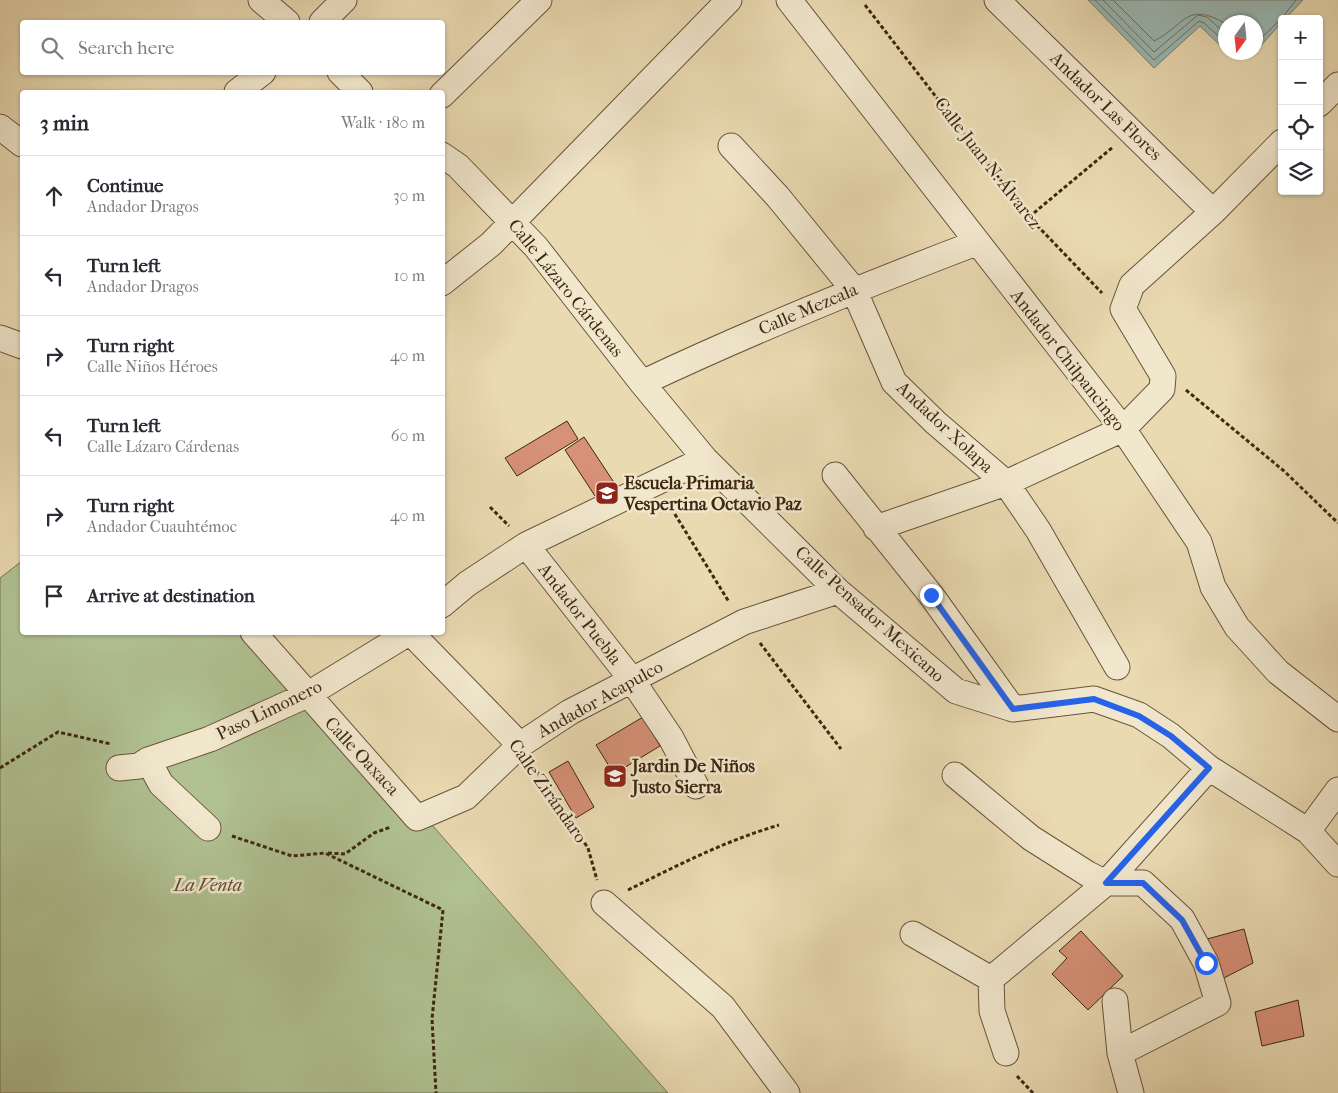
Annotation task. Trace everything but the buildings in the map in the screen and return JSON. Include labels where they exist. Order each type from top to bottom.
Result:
[{"type":"street","points":[[262,0],[285,20]]},
{"type":"street","points":[[324,20],[344,0]]},
{"type":"street","points":[[445,92],[539,0]]},
{"type":"street","points":[[445,281],[491,244],[729,0]]},
{"type":"street","name":"Andador Chilpancingo","points":[[789,0],[1122,429],[1199,542],[1213,587],[1237,628],[1278,672],[1338,719]]},
{"type":"street","name":"Andador Las Flores","points":[[997,0],[1213,212]]},
{"type":"street","points":[[240,90],[259,75]]},
{"type":"street","points":[[343,75],[358,90]]},
{"type":"street","points":[[1323,100],[1338,85]]},
{"type":"street","points":[[0,127],[20,142]]},
{"type":"street","name":"Andador Xolapa","points":[[731,146],[778,198],[854,290],[894,382],[936,423],[1006,483],[1038,530],[1117,667]]},
{"type":"street","points":[[876,528],[1006,483],[1122,429],[1162,389],[1163,382],[1163,376],[1123,309],[1132,285],[1213,212],[1278,146]]},
{"type":"street","name":"Calle Lázaro Cárdenas","points":[[445,157],[458,166],[536,247],[642,383]]},
{"type":"street","name":"Calle Mezcala","points":[[642,383],[731,341],[854,290],[976,243]]},
{"type":"street","points":[[0,338],[20,345]]},
{"type":"street","name":"Calle Pensador Mexicano","points":[[642,383],[705,459],[838,591],[956,691],[1013,709]]},
{"type":"street","points":[[445,602],[467,584],[526,545],[705,459]]},
{"type":"street","points":[[835,476],[931,595],[1013,709],[1094,699],[1139,716],[1171,736],[1209,768],[1308,831],[1338,864]]},
{"type":"street","name":"Andador Puebla","points":[[526,545],[632,680],[671,738],[696,786]]},
{"type":"street","name":"Andador Acapulco","points":[[418,818],[466,797],[520,745],[570,712],[744,622],[838,591]]},
{"type":"street","name":"Calle Oaxaca","points":[[256,635],[306,695],[418,818]]},
{"type":"street","name":"Paso Limonero","points":[[119,768],[139,766],[148,760],[210,739],[306,695],[407,635]]},
{"type":"street","name":"Calle Zirándaro","points":[[412,635],[520,745]]},
{"type":"street","points":[[148,760],[161,784],[208,828]]},
{"type":"street","points":[[991,979],[1106,883],[1209,768]]},
{"type":"street","points":[[955,775],[1031,838],[1106,883],[1143,883],[1182,920],[1206,963],[1218,1003],[1120,1053]]},
{"type":"street","points":[[1308,831],[1338,790]]},
{"type":"street","points":[[604,903],[724,1007],[787,1093]]},
{"type":"street","points":[[913,934],[991,979]]},
{"type":"street","points":[[991,979],[992,1010],[1006,1052]]},
{"type":"street","points":[[1114,1001],[1120,1053],[1131,1093]]},
{"type":"path","name":"Calle Juan N. Álvarez","points":[[865,4],[1029,217],[1096,289],[1123,309]]},
{"type":"path","points":[[1029,217],[1132,131]]},
{"type":"path","points":[[1163,382],[1177,382],[1200,400],[1284,471],[1338,523]]},
{"type":"path","points":[[656,484],[744,622],[841,749]]},
{"type":"path","points":[[0,768],[58,732],[113,744]]},
{"type":"path","name":"Calle Zirándaro","points":[[520,745],[588,848],[604,903]]},
{"type":"path","points":[[208,828],[292,856],[325,853],[345,854],[374,833],[418,818]]},
{"type":"path","points":[[604,903],[707,850],[779,825]]},
{"type":"path","points":[[325,853],[443,910],[432,1019],[436,1093]]},
{"type":"green space","name":"La Venta","points":[[20,563],[20,635],[265,635],[668,1093],[0,1093],[0,578]]},
{"type":"water","points":[[1088,0],[1303,0],[1289,15],[1278,15],[1278,26],[1263,43],[1263,15],[1218,15],[1218,43],[1200,26],[1154,68]]},
{"type":"place","name":"Escuela Primaria Vespertina Octavio Paz","points":[[607,493]]},
{"type":"place","name":"Jardin De Niños Justo Sierra","points":[[615,776]]},
{"type":"route","points":[[931,595],[1013,709],[1094,699],[1139,716],[1171,736],[1209,768],[1106,883],[1143,883],[1182,920],[1206,963]]}]
